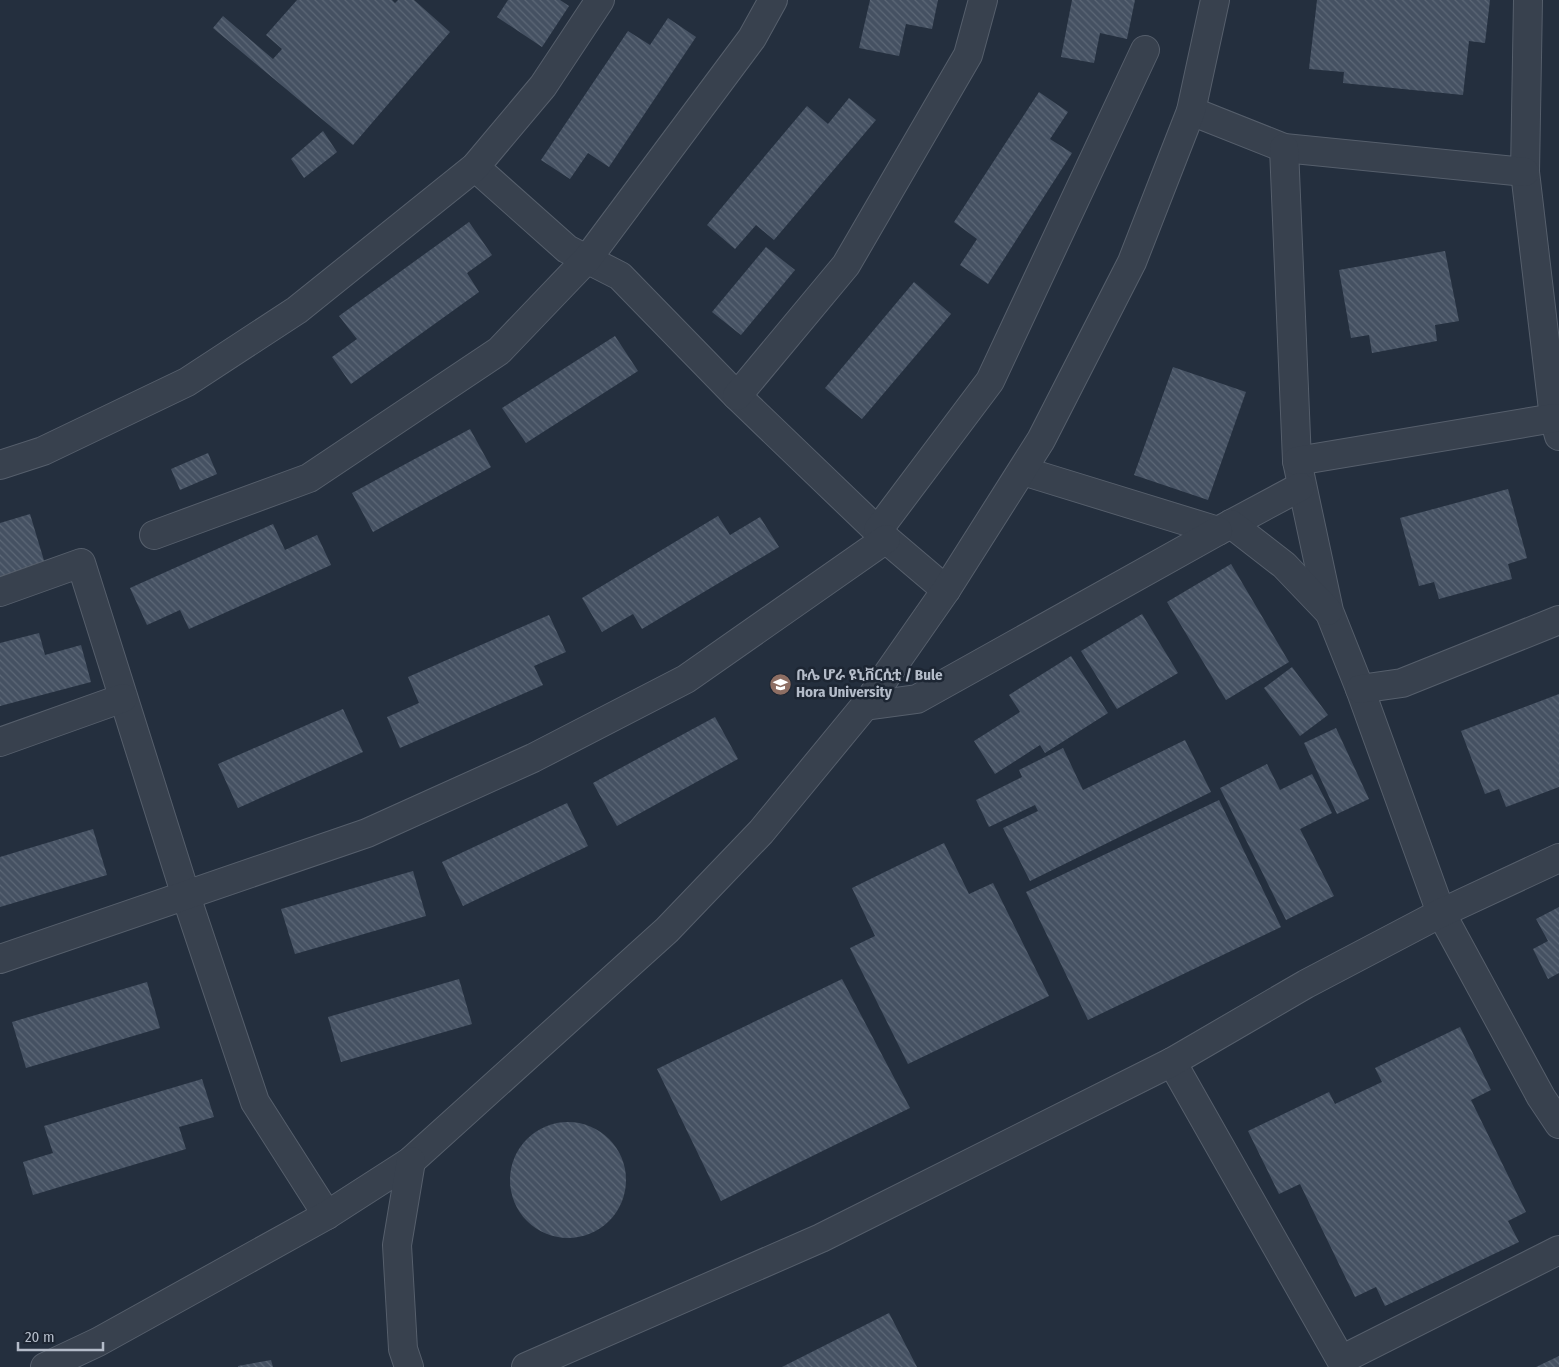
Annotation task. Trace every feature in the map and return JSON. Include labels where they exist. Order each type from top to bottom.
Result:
[{"type":"street","points":[[0,465],[43,451],[187,382],[297,310],[475,167],[543,86],[600,0]]},
{"type":"street","points":[[154,536],[309,478],[499,351],[588,258],[752,38],[773,0]]},
{"type":"street","points":[[737,396],[846,265],[968,55],[983,0]]},
{"type":"street","points":[[45,1367],[98,1342],[327,1215],[411,1161],[667,930],[761,832],[865,706],[946,590],[1023,470],[1132,262],[1191,111],[1215,0]]},
{"type":"street","points":[[865,706],[917,699],[1224,528],[1299,474],[1556,427],[1525,172],[1528,0]]},
{"type":"street","points":[[0,959],[367,833],[533,758],[686,680],[882,534],[990,381],[1145,50]]},
{"type":"street","points":[[1191,111],[1284,148],[1525,172]]},
{"type":"street","points":[[1284,148],[1299,474],[1329,611],[1360,689],[1441,913],[1541,1097],[1559,1124]]},
{"type":"street","points":[[475,167],[567,249],[588,258],[620,276],[737,396],[882,534],[946,590]]},
{"type":"street","points":[[1023,470],[1224,528],[1284,565],[1329,611]]},
{"type":"street","points":[[0,592],[80,563],[186,896],[255,1102],[327,1215]]},
{"type":"street","points":[[1360,689],[1402,683],[1559,620]]},
{"type":"street","points":[[0,742],[123,698]]},
{"type":"street","points":[[526,1367],[821,1238],[1172,1062],[1306,984],[1441,913],[1559,858]]},
{"type":"street","points":[[1172,1062],[1341,1360],[1559,1250]]},
{"type":"street","points":[[409,1367],[403,1349],[397,1245],[411,1161]]},
{"type":"building","points":[[297,0],[392,0],[395,3],[398,0],[414,0],[450,32],[353,145],[213,28],[223,16],[273,59],[282,49],[266,35]]},
{"type":"building","points":[[508,0],[560,0],[569,6],[542,47],[497,17]]},
{"type":"building","points":[[870,0],[938,0],[932,29],[906,24],[899,56],[859,48]]},
{"type":"building","points":[[1072,0],[1135,0],[1127,39],[1100,33],[1094,63],[1061,57]]},
{"type":"building","points":[[1317,0],[1490,0],[1485,43],[1469,41],[1463,95],[1343,83],[1344,72],[1309,69]]},
{"type":"building","points":[[668,18],[696,37],[609,167],[588,153],[570,179],[541,160],[628,31],[650,45]]},
{"type":"building","points":[[1039,92],[1068,112],[1050,139],[1072,153],[988,284],[960,265],[977,239],[954,222]]},
{"type":"building","points":[[849,98],[876,120],[774,240],[756,225],[735,249],[707,225],[807,106],[828,124]]},
{"type":"building","points":[[323,131],[337,152],[304,178],[291,159]]},
{"type":"building","points":[[469,222],[492,255],[467,273],[479,292],[351,384],[332,357],[357,339],[339,316]]},
{"type":"building","points":[[766,247],[795,270],[741,335],[712,312]]},
{"type":"building","points":[[1445,251],[1459,321],[1435,325],[1437,341],[1372,353],[1369,335],[1351,338],[1339,270]]},
{"type":"building","points":[[914,282],[951,314],[862,419],[825,388]]},
{"type":"building","points":[[615,336],[638,371],[526,443],[502,408]]},
{"type":"building","points":[[1173,367],[1246,392],[1208,500],[1134,475]]},
{"type":"building","points":[[470,429],[491,467],[373,532],[352,493]]},
{"type":"building","points":[[208,453],[217,474],[180,490],[171,469]]},
{"type":"building","points":[[1508,489],[1527,558],[1508,564],[1512,579],[1439,599],[1434,582],[1419,586],[1400,518]]},
{"type":"building","points":[[30,514],[45,564],[0,577],[0,523]]},
{"type":"building","points":[[718,516],[730,535],[760,517],[779,547],[642,629],[633,614],[602,632],[582,598]]},
{"type":"building","points":[[273,524],[285,550],[317,535],[331,565],[189,629],[180,610],[147,625],[130,588]]},
{"type":"building","points":[[1231,564],[1289,662],[1226,700],[1167,602]]},
{"type":"building","points":[[1142,614],[1178,673],[1117,709],[1081,651]]},
{"type":"building","points":[[549,615],[566,652],[534,666],[543,685],[400,748],[387,717],[419,703],[408,677]]},
{"type":"building","points":[[39,633],[45,655],[81,645],[91,682],[0,706],[0,643]]},
{"type":"building","points":[[1071,656],[1108,713],[1045,753],[1040,745],[995,774],[974,741],[1020,712],[1009,695]]},
{"type":"building","points":[[1292,667],[1328,715],[1300,736],[1264,688]]},
{"type":"building","points":[[1559,694],[1559,787],[1506,807],[1499,789],[1485,794],[1461,731]]},
{"type":"building","points":[[343,709],[363,752],[238,808],[218,764]]},
{"type":"building","points":[[715,717],[738,759],[617,826],[593,783]]},
{"type":"building","points":[[1336,728],[1369,799],[1337,814],[1304,743]]},
{"type":"building","points":[[1185,740],[1211,792],[1030,881],[1003,828],[1038,811],[1035,805],[989,827],[976,800],[1022,777],[1019,770],[1063,748],[1083,790]]},
{"type":"building","points":[[1267,764],[1280,790],[1312,774],[1332,813],[1300,829],[1334,896],[1286,920],[1220,788]]},
{"type":"building","points":[[1219,800],[1281,927],[1088,1020],[1026,892]]},
{"type":"building","points":[[567,803],[588,846],[463,906],[442,862]]},
{"type":"building","points":[[93,829],[107,875],[0,907],[0,857]]},
{"type":"building","points":[[944,843],[969,894],[993,883],[1049,996],[908,1064],[850,948],[875,936],[852,888]]},
{"type":"building","points":[[413,871],[426,916],[295,954],[281,909]]},
{"type":"building","points":[[1559,907],[1559,973],[1548,979],[1533,949],[1548,941],[1536,919]]},
{"type":"building","points":[[459,979],[472,1024],[341,1062],[328,1017]]},
{"type":"building","points":[[842,979],[910,1108],[721,1201],[657,1069]]},
{"type":"building","points":[[147,982],[160,1028],[26,1068],[12,1022]]},
{"type":"building","points":[[1460,1027],[1491,1090],[1471,1100],[1526,1212],[1508,1221],[1519,1242],[1385,1306],[1376,1287],[1355,1297],[1300,1184],[1279,1194],[1248,1131],[1329,1092],[1335,1104],[1382,1082],[1375,1068]]},
{"type":"building","points":[[202,1079],[214,1117],[179,1127],[186,1149],[33,1195],[23,1162],[53,1153],[44,1126]]},
{"type":"building","points":[[568,1122],[590,1126],[609,1139],[622,1158],[626,1180],[622,1202],[609,1221],[590,1234],[568,1238],[546,1234],[527,1221],[514,1202],[510,1180],[514,1158],[527,1139],[546,1126]]},
{"type":"building","points":[[889,1313],[917,1367],[782,1367]]},
{"type":"building","points":[[1559,1356],[1559,1367],[1536,1367]]},
{"type":"building","points":[[271,1360],[273,1367],[238,1367],[238,1366]]},
{"type":"place","name":"ቡሌ ሆራ ዩኒቨርሲቲ / Bule Hora University","points":[[780,684]]}]
